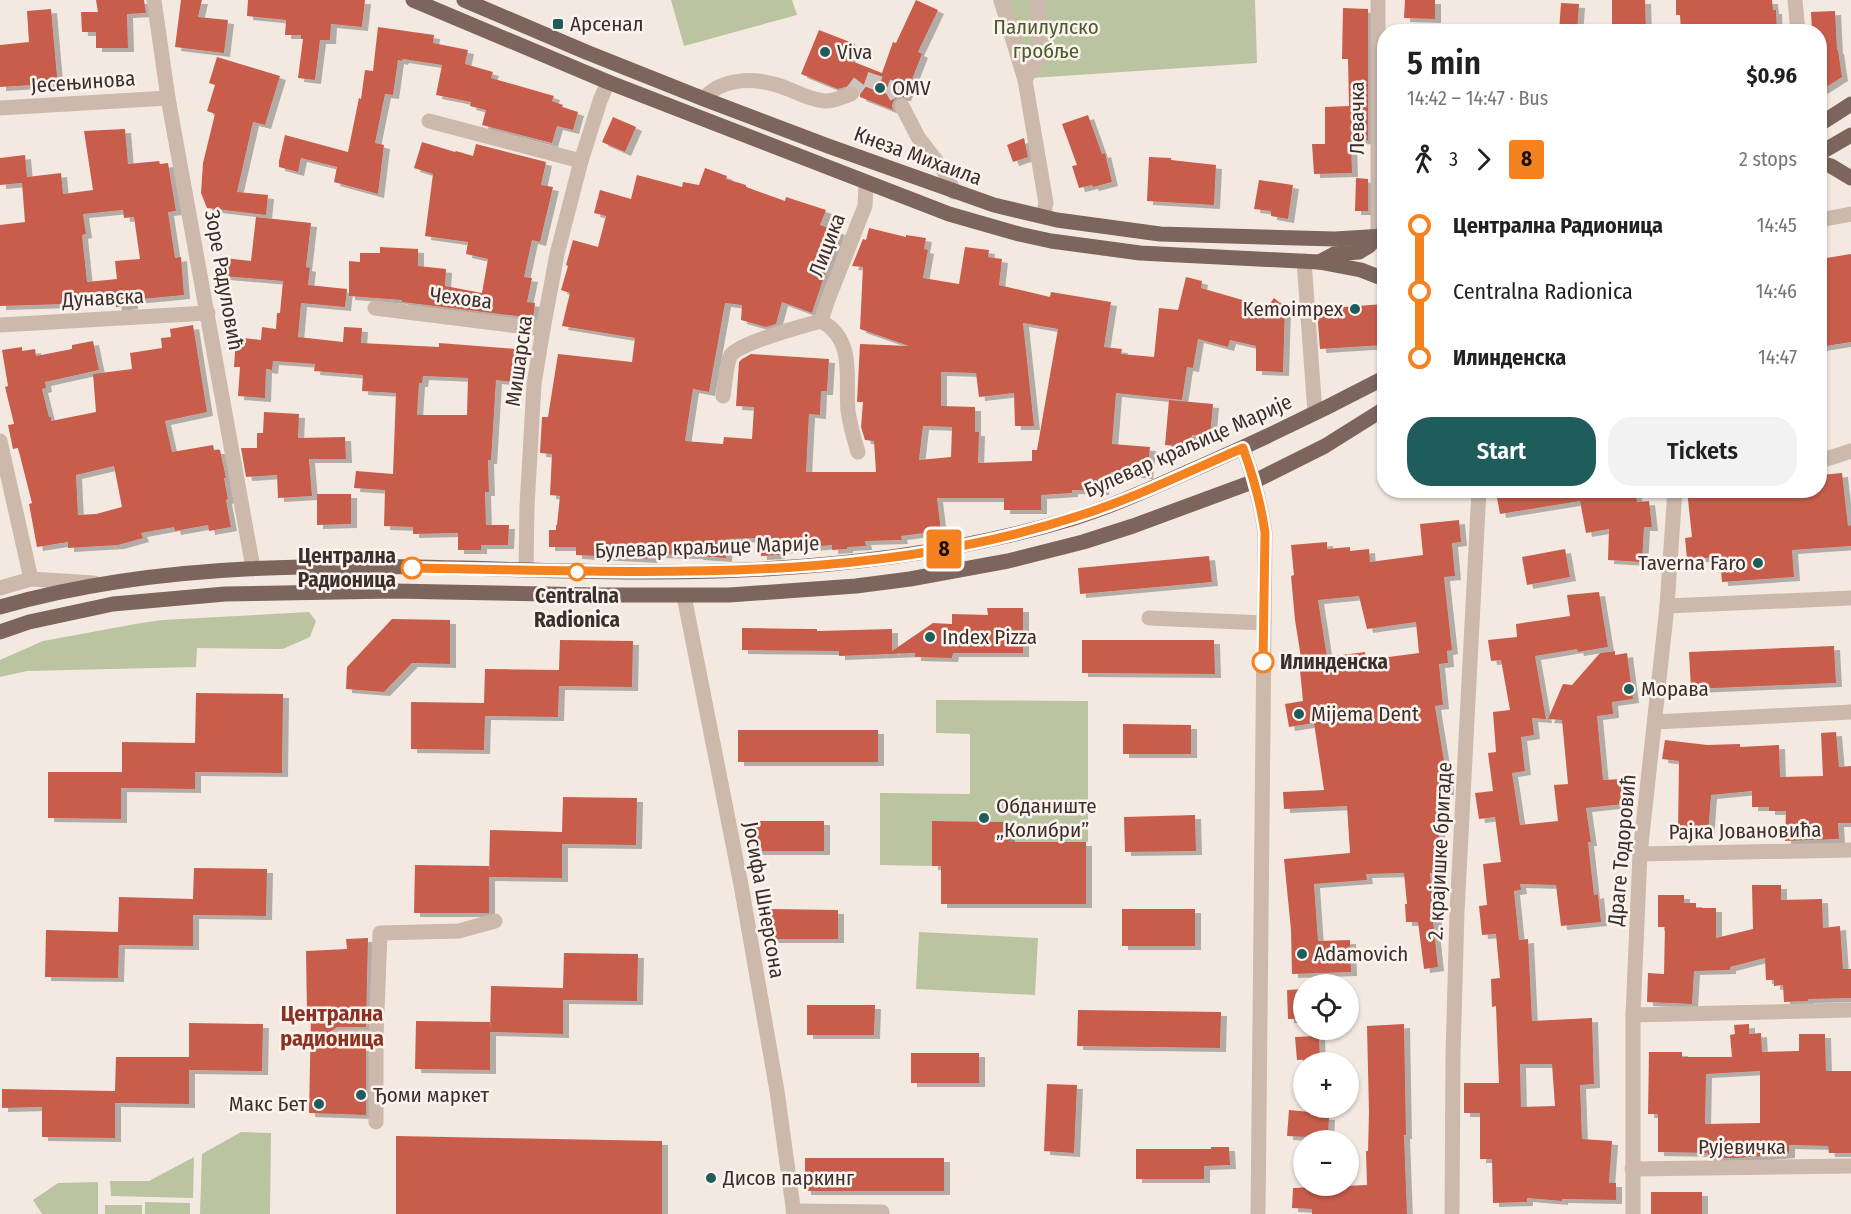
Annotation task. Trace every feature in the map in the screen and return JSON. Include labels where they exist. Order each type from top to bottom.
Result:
[{"type":"main road","name":"Кнеза Михаила","points":[[413,0],[608,82],[949,214],[1046,240],[1140,253],[1229,259],[1311,261]]},
{"type":"main road","name":"Кнеза Михаила","points":[[464,0],[704,99],[994,205],[1057,220],[1160,234],[1335,239],[1377,236]]},
{"type":"main road","points":[[1827,119],[1850,103]]},
{"type":"main road","points":[[1827,149],[1851,135]]},
{"type":"main road","points":[[1827,165],[1851,178]]},
{"type":"main road","points":[[1311,261],[1334,254],[1359,252],[1377,239]]},
{"type":"main road","points":[[1311,261],[1361,270],[1377,276]]},
{"type":"main road","name":"Булевар краљице Марије","points":[[0,607],[59,591],[147,576],[253,568],[355,567],[656,572],[830,564],[926,552],[993,539],[1075,518],[1148,491],[1243,448],[1377,382]]},
{"type":"main road","points":[[0,632],[29,622],[113,604],[225,594],[393,591],[740,595],[856,586],[920,577],[1008,561],[1116,532],[1255,481],[1325,446],[1377,413]]},
{"type":"street","name":"Зоре Радуловић","points":[[154,0],[168,98],[253,568]]},
{"type":"street","points":[[1002,0],[1025,80],[1046,203],[1043,216]]},
{"type":"street","points":[[1025,80],[1040,53],[1038,0]]},
{"type":"street","name":"Левачка","points":[[1378,0],[1378,24]]},
{"type":"street","points":[[1794,0],[1797,24]]},
{"type":"street","points":[[704,99],[710,90],[730,82],[742,81],[769,82],[822,101],[832,101],[851,94]]},
{"type":"street","name":"Мишарска","points":[[526,570],[534,384],[543,329],[557,254],[581,161],[608,82]]},
{"type":"street","name":"Јесењинова","points":[[0,108],[168,98]]},
{"type":"street","points":[[902,106],[918,137],[944,171],[954,192]]},
{"type":"street","points":[[429,121],[581,161]]},
{"type":"street","name":"Лицика","points":[[821,321],[865,206],[866,182]]},
{"type":"street","points":[[1827,219],[1851,214]]},
{"type":"street","points":[[1311,261],[1315,413]]},
{"type":"street","name":"Чехова","points":[[375,308],[543,329]]},
{"type":"street","name":"Дунавска","points":[[0,325],[208,313]]},
{"type":"street","points":[[723,396],[729,360],[735,351],[789,330],[821,321],[832,327],[843,342],[846,357],[848,412],[858,453]]},
{"type":"street","points":[[0,441],[31,579]]},
{"type":"street","points":[[1243,448],[1255,481],[1263,513],[1265,533],[1258,1214]]},
{"type":"street","points":[[1827,459],[1851,451]]},
{"type":"street","name":"2. крајишке бригаде","points":[[1452,1214],[1457,912],[1479,498]]},
{"type":"street","name":"Драге Тодоровић","points":[[1633,1214],[1633,1015],[1640,854],[1667,606],[1674,498]]},
{"type":"street","points":[[0,588],[31,579],[103,584]]},
{"type":"street","name":"Јосифа Шнерсона","points":[[684,596],[741,885],[777,1091],[794,1212]]},
{"type":"street","points":[[1667,606],[1851,598]]},
{"type":"street","points":[[1149,618],[1264,623]]},
{"type":"street","points":[[1655,722],[1851,712]]},
{"type":"street","name":"Рајка Јовановића","points":[[1640,854],[1851,850]]},
{"type":"street","points":[[376,1122],[380,933],[459,932],[495,921]]},
{"type":"street","points":[[1633,1015],[1851,1010]]},
{"type":"street","points":[[338,1037],[376,1037]]},
{"type":"street","name":"Рујевичка","points":[[1632,1169],[1851,1166]]},
{"type":"street","points":[[794,1212],[882,1212]]},
{"type":"green space","points":[[671,0],[792,0],[797,15],[684,46]]},
{"type":"green space","name":"Палилулско гробље","points":[[993,0],[1255,0],[1257,63],[1017,79]]},
{"type":"green space","points":[[309,612],[316,621],[310,637],[283,649],[197,648],[196,667],[27,671],[0,677],[0,660],[43,641],[162,620]]},
{"type":"green space","name":"Обданиште „Колибри”","points":[[936,700],[1088,701],[1088,842],[1009,842],[1009,822],[933,821],[932,866],[880,865],[880,793],[970,794],[970,734],[936,733]]},
{"type":"green space","points":[[919,932],[1038,938],[1035,995],[916,989]]},
{"type":"green space","points":[[241,1132],[271,1133],[270,1214],[200,1214],[202,1154]]},
{"type":"green space","points":[[194,1157],[193,1198],[111,1196],[110,1181],[149,1181]]},
{"type":"green space","points":[[98,1182],[98,1214],[42,1214],[33,1200],[58,1183]]},
{"type":"green space","points":[[145,1202],[190,1203],[190,1214],[145,1214]]},
{"type":"green space","points":[[105,1205],[142,1205],[142,1214],[105,1214]]},
{"type":"building","points":[[96,0],[144,0],[146,13],[127,14],[128,48],[96,48],[96,32],[82,32],[81,12],[98,12]]},
{"type":"building","points":[[181,0],[202,0],[198,17],[228,20],[224,53],[175,47]]},
{"type":"building","points":[[248,0],[365,0],[362,27],[331,24],[330,40],[320,40],[315,80],[298,78],[303,39],[301,35],[285,35],[286,20],[247,16]]},
{"type":"building","points":[[916,0],[938,10],[918,52],[922,54],[905,97],[898,97],[894,100],[893,110],[860,97],[860,90],[853,85],[838,89],[801,74],[819,30],[855,44],[849,60],[882,73],[893,42],[896,43]]},
{"type":"building","points":[[1405,0],[1435,0],[1435,19],[1404,18]]},
{"type":"building","points":[[1612,0],[1645,0],[1646,24],[1612,24]]},
{"type":"building","points":[[1676,0],[1772,0],[1773,10],[1776,10],[1777,24],[1681,24],[1680,15],[1676,15]]},
{"type":"building","points":[[1561,3],[1579,4],[1578,24],[1560,24]]},
{"type":"building","points":[[1343,8],[1368,9],[1368,140],[1351,141],[1352,173],[1314,174],[1312,144],[1325,144],[1325,107],[1349,106],[1348,59],[1342,59]]},
{"type":"building","points":[[51,9],[57,77],[51,77],[51,84],[0,87],[0,45],[29,42],[27,11]]},
{"type":"building","points":[[1835,11],[1837,50],[1842,77],[1827,87],[1827,24],[1812,24],[1811,12]]},
{"type":"building","points":[[378,27],[434,35],[433,43],[468,50],[465,64],[493,72],[491,78],[554,96],[552,101],[578,112],[573,130],[557,126],[552,143],[482,125],[486,110],[470,106],[471,102],[436,95],[442,65],[403,59],[398,60],[393,95],[385,94],[375,143],[384,145],[378,194],[334,182],[337,167],[301,158],[298,172],[279,167],[285,135],[348,152],[359,98],[361,99],[365,70],[373,71]]},
{"type":"building","points":[[217,57],[280,76],[265,125],[253,122],[237,192],[268,195],[266,215],[207,208],[201,193],[203,163],[215,114],[207,111],[215,85],[209,83]]},
{"type":"building","points":[[1088,115],[1102,154],[1105,153],[1112,182],[1079,188],[1072,166],[1077,165],[1062,124]]},
{"type":"building","points":[[613,117],[636,127],[625,152],[602,142]]},
{"type":"building","points":[[125,129],[128,164],[159,161],[160,164],[168,163],[176,211],[168,212],[175,258],[181,257],[184,295],[132,300],[132,305],[116,307],[115,299],[67,304],[0,306],[0,225],[25,222],[22,183],[0,185],[0,158],[25,155],[27,177],[61,173],[63,194],[93,190],[84,131]],"holes":[[[123,210],[124,218],[134,217],[140,259],[115,261],[117,279],[87,282],[82,235],[86,234],[83,214]]]},
{"type":"building","points":[[1024,138],[1028,157],[1013,162],[1007,145]]},
{"type":"building","points":[[422,142],[473,156],[476,144],[546,162],[541,185],[553,187],[540,242],[532,240],[524,277],[532,278],[527,302],[535,303],[533,318],[402,302],[402,300],[349,296],[349,261],[360,262],[360,253],[380,253],[380,247],[418,249],[418,266],[446,269],[445,286],[482,293],[488,259],[466,254],[468,242],[425,236],[433,174],[414,168]]},
{"type":"building","points":[[1149,157],[1216,165],[1214,205],[1147,201]]},
{"type":"building","points":[[705,168],[727,176],[726,179],[785,201],[786,197],[826,210],[820,225],[839,231],[812,313],[782,302],[776,324],[766,327],[741,320],[742,305],[725,303],[709,392],[693,389],[685,441],[723,444],[724,437],[752,439],[754,407],[736,406],[739,362],[742,359],[751,354],[829,359],[827,391],[821,391],[820,415],[809,414],[806,472],[876,472],[874,441],[865,440],[861,427],[863,402],[857,402],[860,344],[909,346],[860,329],[863,267],[852,266],[863,239],[866,240],[869,228],[906,237],[906,235],[926,238],[924,249],[928,250],[923,278],[959,284],[965,247],[989,250],[988,257],[1002,259],[999,285],[1050,297],[1051,292],[1111,302],[1104,347],[1122,349],[1121,354],[1154,357],[1159,308],[1178,310],[1186,277],[1202,281],[1201,288],[1268,306],[1274,298],[1285,307],[1283,372],[1256,371],[1256,346],[1230,340],[1228,347],[1198,339],[1193,368],[1187,367],[1182,400],[1116,393],[1112,444],[1150,447],[1147,475],[1111,472],[1111,478],[1104,478],[1103,491],[1072,490],[1072,493],[1041,495],[1041,510],[1004,510],[1004,498],[937,498],[941,531],[901,536],[902,540],[865,541],[866,546],[847,547],[847,549],[832,550],[832,545],[779,550],[779,555],[761,556],[759,538],[727,539],[726,558],[652,554],[652,559],[576,555],[576,547],[549,547],[549,530],[556,530],[560,496],[550,495],[552,454],[540,453],[542,417],[548,417],[558,354],[632,362],[635,338],[562,326],[570,293],[561,290],[573,240],[598,247],[606,216],[594,213],[600,190],[631,199],[637,175],[682,187],[683,182],[699,185]],"holes":[[[1023,323],[1058,329],[1037,450],[1032,450],[1032,461],[978,463],[979,432],[975,432],[975,407],[941,406],[941,372],[976,373],[979,397],[1014,393],[1015,426],[1034,426]],[[923,426],[952,427],[951,457],[919,460]]]},
{"type":"building","points":[[1356,178],[1368,179],[1368,211],[1355,211]]},
{"type":"building","points":[[1259,180],[1293,185],[1288,219],[1271,216],[1271,211],[1254,209]]},
{"type":"building","points":[[256,217],[311,223],[306,267],[310,268],[308,285],[347,289],[345,307],[301,303],[298,337],[343,342],[344,327],[362,328],[361,343],[439,347],[439,343],[516,349],[513,382],[496,380],[491,460],[488,460],[489,492],[485,492],[486,525],[509,525],[508,545],[481,545],[481,550],[458,550],[458,533],[413,534],[413,527],[384,526],[385,490],[354,488],[356,471],[393,474],[396,393],[362,391],[363,375],[314,371],[315,364],[273,361],[272,370],[266,369],[265,398],[238,396],[240,367],[234,367],[236,337],[261,340],[262,327],[276,329],[277,313],[280,313],[283,281],[223,276],[224,258],[251,261]],"holes":[[[423,376],[468,378],[467,415],[417,415],[419,383],[422,383]]]},
{"type":"building","points":[[1851,254],[1851,342],[1827,346],[1827,258]]},
{"type":"building","points":[[1377,305],[1377,345],[1320,349],[1317,309]]},
{"type":"building","points":[[193,325],[207,412],[165,421],[172,452],[213,445],[214,450],[220,450],[226,478],[224,478],[228,499],[226,500],[231,527],[209,531],[208,525],[175,531],[174,527],[141,533],[143,538],[118,545],[68,548],[68,542],[37,547],[29,504],[32,503],[18,448],[13,449],[8,425],[14,424],[5,387],[8,386],[2,350],[22,347],[22,351],[35,349],[36,356],[72,349],[72,345],[93,341],[99,370],[45,382],[46,388],[42,389],[51,421],[96,412],[93,374],[132,369],[130,353],[162,348],[161,338],[171,337],[170,329]],"holes":[[[114,466],[122,507],[96,514],[78,515],[76,475]]]},
{"type":"building","points":[[1169,400],[1213,404],[1210,436],[1192,435],[1190,447],[1165,445]]},
{"type":"building","points":[[264,412],[299,414],[298,438],[345,437],[346,459],[309,459],[312,496],[278,498],[277,475],[246,477],[241,448],[257,448],[257,433],[263,433]]},
{"type":"building","points":[[1842,473],[1848,526],[1851,525],[1851,546],[1792,550],[1794,577],[1722,582],[1720,557],[1687,559],[1685,538],[1692,537],[1688,498],[1827,498],[1827,474]]},
{"type":"building","points":[[317,494],[351,494],[351,524],[317,525]]},
{"type":"building","points":[[1497,498],[1636,498],[1637,502],[1649,501],[1652,527],[1644,527],[1642,562],[1608,560],[1609,529],[1586,533],[1580,501],[1500,514]]},
{"type":"building","points":[[1459,520],[1461,542],[1452,543],[1455,576],[1444,577],[1452,650],[1447,651],[1448,663],[1439,664],[1443,705],[1435,706],[1444,761],[1446,761],[1448,791],[1436,791],[1442,873],[1430,873],[1433,904],[1435,904],[1436,921],[1433,921],[1438,967],[1424,969],[1418,922],[1406,922],[1404,873],[1366,874],[1367,880],[1314,884],[1318,941],[1350,940],[1351,972],[1292,974],[1291,930],[1284,859],[1350,853],[1347,806],[1284,809],[1283,792],[1324,790],[1314,723],[1289,727],[1285,704],[1303,701],[1300,670],[1303,670],[1291,576],[1294,575],[1291,545],[1327,542],[1327,549],[1350,547],[1350,551],[1369,549],[1370,562],[1423,555],[1420,524]],"holes":[[[1359,596],[1367,629],[1416,622],[1419,653],[1366,660],[1365,652],[1327,657],[1318,600]]]},
{"type":"building","points":[[1565,549],[1570,577],[1527,585],[1522,557]]},
{"type":"building","points":[[1209,556],[1212,582],[1080,594],[1078,568]]},
{"type":"building","points":[[1599,592],[1608,647],[1578,652],[1577,649],[1535,656],[1546,719],[1532,718],[1534,735],[1521,737],[1525,771],[1512,773],[1520,825],[1558,821],[1554,785],[1568,784],[1562,720],[1548,719],[1563,684],[1572,685],[1600,653],[1615,651],[1615,655],[1627,653],[1633,699],[1612,702],[1613,714],[1597,716],[1603,780],[1622,779],[1624,804],[1586,808],[1591,842],[1588,842],[1594,895],[1598,894],[1601,922],[1561,926],[1556,885],[1520,884],[1521,890],[1514,891],[1519,940],[1528,939],[1532,1021],[1592,1018],[1594,1084],[1580,1085],[1582,1139],[1612,1141],[1609,1183],[1616,1183],[1616,1200],[1562,1199],[1562,1201],[1527,1198],[1527,1202],[1493,1203],[1492,1159],[1480,1159],[1480,1113],[1464,1113],[1464,1083],[1499,1083],[1496,1006],[1492,1007],[1491,979],[1500,978],[1496,934],[1482,935],[1479,906],[1487,905],[1483,864],[1501,862],[1495,817],[1479,819],[1475,793],[1493,791],[1488,753],[1496,752],[1493,712],[1510,710],[1501,660],[1491,661],[1488,640],[1517,637],[1516,624],[1570,616],[1567,595]],"holes":[[[1520,1064],[1552,1064],[1555,1106],[1521,1107]]]},
{"type":"building","points":[[987,608],[1023,608],[1023,653],[953,653],[952,658],[915,657],[915,653],[839,656],[839,651],[742,650],[742,628],[817,629],[817,631],[892,629],[892,651],[933,623],[952,624],[952,614],[988,615]]},
{"type":"building","points":[[392,619],[450,620],[450,664],[412,663],[384,692],[346,689],[347,667]]},
{"type":"building","points":[[560,640],[633,641],[632,687],[559,686],[558,717],[485,716],[484,750],[411,749],[411,702],[484,703],[485,669],[559,670]]},
{"type":"building","points":[[1082,640],[1214,640],[1215,674],[1082,673]]},
{"type":"building","points":[[1834,646],[1836,683],[1691,689],[1689,652]]},
{"type":"building","points":[[196,693],[283,694],[282,773],[195,772],[195,789],[121,788],[121,819],[48,818],[48,772],[122,772],[122,742],[195,743]]},
{"type":"building","points":[[1123,724],[1191,725],[1191,754],[1123,754]]},
{"type":"building","points":[[738,730],[878,730],[878,762],[738,762]]},
{"type":"building","points":[[1836,732],[1839,767],[1851,766],[1851,823],[1838,823],[1839,839],[1785,841],[1786,811],[1769,811],[1769,807],[1752,807],[1752,791],[1711,795],[1708,835],[1678,833],[1679,761],[1662,759],[1665,740],[1707,745],[1740,744],[1740,747],[1779,745],[1780,777],[1823,776],[1821,733]]},
{"type":"building","points":[[563,797],[637,798],[636,845],[562,844],[562,878],[489,877],[490,830],[562,832]]},
{"type":"building","points":[[1195,815],[1196,851],[1125,852],[1124,817]]},
{"type":"building","points":[[756,821],[824,821],[824,851],[756,851]]},
{"type":"building","points":[[932,821],[1009,822],[1009,842],[1086,842],[1086,904],[941,904],[941,866],[932,866]]},
{"type":"building","points":[[415,865],[489,866],[489,913],[414,913]]},
{"type":"building","points":[[194,868],[267,869],[266,916],[193,915],[193,946],[119,945],[118,978],[45,977],[46,930],[118,932],[119,897],[193,899]]},
{"type":"building","points":[[1752,885],[1781,885],[1781,900],[1822,899],[1823,928],[1840,926],[1843,969],[1851,969],[1851,998],[1784,1002],[1783,985],[1774,986],[1774,980],[1766,980],[1765,958],[1730,967],[1730,970],[1694,971],[1692,1004],[1647,1002],[1648,973],[1664,974],[1665,927],[1658,927],[1658,895],[1684,895],[1684,903],[1696,903],[1696,908],[1716,908],[1716,938],[1753,929]]},
{"type":"building","points":[[770,909],[838,910],[838,939],[770,939]]},
{"type":"building","points":[[1122,909],[1195,909],[1195,946],[1122,946]]},
{"type":"building","points":[[368,938],[366,1027],[337,1027],[328,1036],[334,1046],[366,1047],[366,1115],[309,1113],[311,1013],[307,1013],[306,951],[347,949],[346,939]]},
{"type":"building","points":[[564,953],[638,954],[637,1001],[563,1000],[563,1034],[490,1032],[491,986],[563,988]]},
{"type":"building","points":[[1287,990],[1293,990],[1293,1019],[1288,1019]]},
{"type":"building","points":[[807,1005],[875,1005],[874,1035],[807,1035]]},
{"type":"building","points":[[1078,1010],[1221,1012],[1220,1048],[1077,1046]]},
{"type":"building","points":[[416,1021],[490,1022],[490,1070],[415,1069]]},
{"type":"building","points":[[189,1023],[263,1024],[262,1071],[189,1070],[189,1104],[115,1103],[115,1138],[42,1137],[42,1107],[2,1108],[2,1089],[115,1091],[116,1057],[189,1057]]},
{"type":"building","points":[[1404,1024],[1407,1214],[1312,1214],[1312,1209],[1292,1208],[1293,1188],[1293,1196],[1359,1196],[1359,1185],[1367,1185],[1366,1151],[1368,1151],[1369,1112],[1367,1026]]},
{"type":"building","points":[[1749,1024],[1749,1034],[1761,1033],[1762,1052],[1799,1051],[1799,1034],[1825,1034],[1826,1071],[1851,1071],[1851,1153],[1829,1153],[1828,1146],[1789,1145],[1789,1154],[1738,1158],[1708,1158],[1708,1153],[1658,1152],[1658,1114],[1648,1114],[1649,1052],[1682,1052],[1682,1057],[1732,1057],[1730,1035],[1735,1034],[1734,1025]],"holes":[[[1760,1071],[1760,1123],[1705,1124],[1706,1074]]]},
{"type":"building","points":[[1295,1040],[1319,1040],[1320,1052],[1296,1052]]},
{"type":"building","points":[[911,1053],[979,1053],[979,1083],[911,1083]]},
{"type":"building","points":[[1047,1084],[1077,1085],[1074,1153],[1044,1151]]},
{"type":"building","points":[[1289,1110],[1293,1110],[1293,1118],[1329,1118],[1328,1130],[1293,1130],[1293,1136],[1287,1136]]},
{"type":"building","points":[[396,1136],[662,1141],[662,1214],[396,1214]]},
{"type":"building","points":[[1211,1147],[1229,1147],[1230,1165],[1204,1166],[1204,1179],[1136,1179],[1136,1149],[1211,1149]]},
{"type":"building","points":[[805,1158],[944,1158],[944,1191],[805,1191]]},
{"type":"building","points":[[1651,1192],[1702,1192],[1702,1214],[1651,1214]]},
{"type":"tunnel","points":[[851,94],[863,78],[892,88],[902,106]]},
{"type":"bus line","name":"8","points":[[412,568],[687,572],[830,564],[926,552],[993,539],[1075,518],[1148,491],[1243,448],[1255,481],[1263,513],[1265,533],[1263,662]]},
{"type":"place","name":"Арсенал","points":[[558,24]]},
{"type":"place","name":"Viva","points":[[825,52]]},
{"type":"place","name":"OMV","points":[[880,88]]},
{"type":"place","name":"Kemoimpex","points":[[1355,309]]},
{"type":"place","name":"Taverna Faro","points":[[1758,563]]},
{"type":"place","name":"Централна Радионица","points":[[412,568]]},
{"type":"place","name":"Centralna Radionica","points":[[577,572]]},
{"type":"place","name":"Index Pizza","points":[[930,637]]},
{"type":"place","name":"Илинденска","points":[[1263,662]]},
{"type":"place","name":"Морава","points":[[1629,689]]},
{"type":"place","name":"Mijema Dent","points":[[1299,714]]},
{"type":"place","name":"Обданиште „Колибри”","points":[[984,818]]},
{"type":"place","name":"Adamovich","points":[[1302,954]]},
{"type":"place","name":"Ђоми маркет","points":[[361,1095]]},
{"type":"place","name":"Макс Бет","points":[[319,1104]]},
{"type":"place","name":"Дисов паркинг","points":[[711,1178]]},
{"type":"district","name":"Централна радионица","points":[[332,1026]]}]
